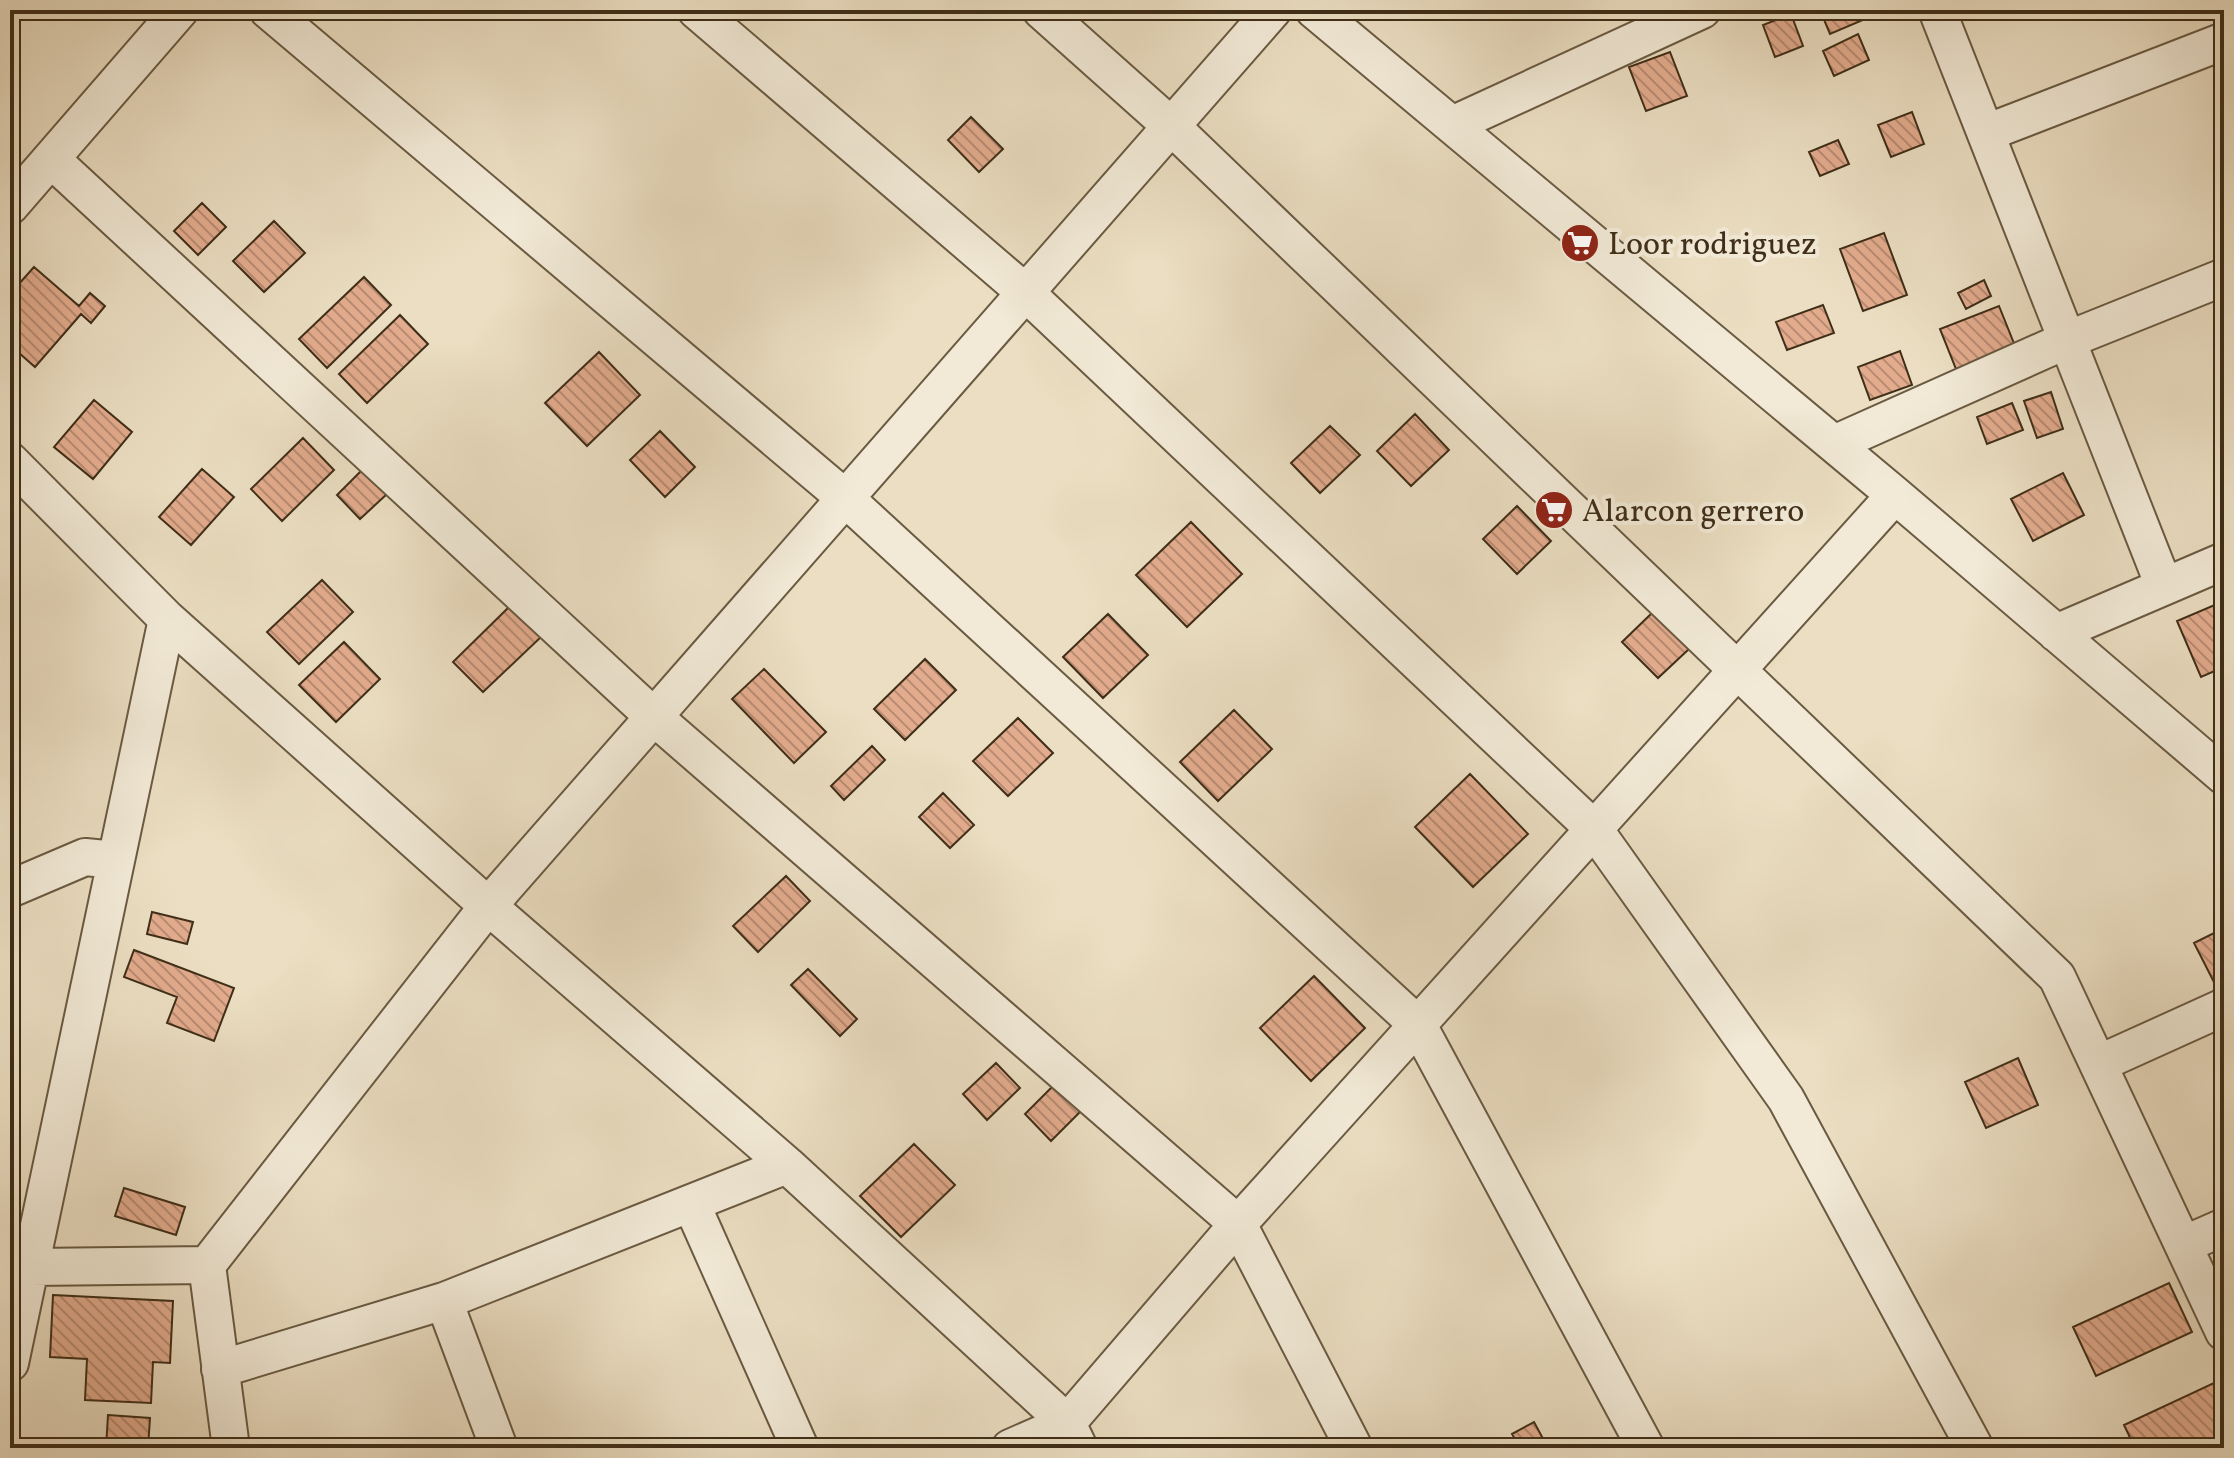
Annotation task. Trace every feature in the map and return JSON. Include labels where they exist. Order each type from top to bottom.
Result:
[{"type":"street","points":[[10,206],[180,10]]},
{"type":"street","points":[[268,10],[845,498],[1418,1025],[1646,1448]]},
{"type":"street","points":[[696,10],[1026,293],[1594,829],[1786,1099],[1975,1448]]},
{"type":"street","points":[[1041,10],[1171,126],[2057,977],[2224,1332]]},
{"type":"street","points":[[231,1448],[207,1265],[488,906],[1273,10]]},
{"type":"street","points":[[1314,10],[1895,495],[2224,776]]},
{"type":"street","points":[[1452,125],[1702,10]]},
{"type":"street","points":[[1937,10],[2164,586]]},
{"type":"street","points":[[1986,133],[2224,41]]},
{"type":"street","points":[[51,159],[654,717],[1238,1224],[1354,1448]]},
{"type":"street","points":[[1834,444],[2067,340],[2224,277]]},
{"type":"street","points":[[10,461],[167,619],[488,906],[787,1165],[1073,1436]]},
{"type":"street","points":[[1010,1448],[1073,1436],[1238,1224],[1895,495]]},
{"type":"street","points":[[2056,633],[2224,561]]},
{"type":"street","points":[[10,1363],[21,1271],[116,860],[167,619]]},
{"type":"street","points":[[10,889],[85,857],[116,860]]},
{"type":"street","points":[[2098,1064],[2224,1007]]},
{"type":"street","points":[[220,1369],[444,1301],[787,1165]]},
{"type":"street","points":[[691,1203],[800,1448]]},
{"type":"street","points":[[2183,1245],[2224,1227]]},
{"type":"street","points":[[21,1271],[207,1265]]},
{"type":"street","points":[[444,1301],[499,1448]]},
{"type":"building","points":[[1820,10],[1876,10],[1877,14],[1830,34]]},
{"type":"building","points":[[1791,14],[1803,46],[1775,57],[1763,25]]},
{"type":"building","points":[[1858,34],[1869,60],[1834,76],[1823,51]]},
{"type":"building","points":[[1670,52],[1687,96],[1646,111],[1629,67]]},
{"type":"building","points":[[1912,112],[1924,144],[1891,157],[1878,125]]},
{"type":"building","points":[[971,117],[1003,149],[979,172],[948,140]]},
{"type":"building","points":[[1838,140],[1849,164],[1820,176],[1809,152]]},
{"type":"building","points":[[202,203],[226,227],[198,255],[174,231]]},
{"type":"building","points":[[274,221],[305,253],[264,292],[233,261]]},
{"type":"building","points":[[1884,233],[1907,295],[1863,311],[1840,249]]},
{"type":"building","points":[[34,267],[79,306],[90,293],[105,306],[91,323],[81,314],[35,367],[10,345],[10,294]]},
{"type":"building","points":[[364,277],[391,305],[327,368],[299,339]]},
{"type":"building","points":[[1984,280],[1991,296],[1966,309],[1958,293]]},
{"type":"building","points":[[1823,305],[1834,333],[1787,350],[1776,322]]},
{"type":"building","points":[[1999,306],[2017,351],[1958,374],[1940,329]]},
{"type":"building","points":[[400,315],[428,344],[367,403],[339,374]]},
{"type":"building","points":[[1900,351],[1912,385],[1870,400],[1858,367]]},
{"type":"building","points":[[599,352],[640,395],[587,446],[545,403]]},
{"type":"building","points":[[2051,392],[2063,429],[2037,438],[2024,401]]},
{"type":"building","points":[[94,400],[132,432],[93,479],[54,447]]},
{"type":"building","points":[[2012,403],[2023,430],[1987,444],[1977,417]]},
{"type":"building","points":[[1415,414],[1449,450],[1411,486],[1377,451]]},
{"type":"building","points":[[1330,426],[1360,455],[1320,493],[1291,463]]},
{"type":"building","points":[[660,431],[695,467],[665,497],[630,460]]},
{"type":"building","points":[[303,438],[334,470],[282,521],[251,489]]},
{"type":"building","points":[[202,469],[234,497],[191,545],[159,517]]},
{"type":"building","points":[[363,469],[387,494],[360,519],[337,495]]},
{"type":"building","points":[[2063,473],[2084,515],[2033,541],[2011,499]]},
{"type":"building","points":[[1517,506],[1551,541],[1517,574],[1483,539]]},
{"type":"building","points":[[1191,522],[1242,574],[1187,627],[1136,575]]},
{"type":"building","points":[[322,580],[353,612],[299,664],[267,632]]},
{"type":"building","points":[[2224,601],[2224,667],[2201,677],[2177,621]]},
{"type":"building","points":[[511,605],[542,636],[483,692],[453,662]]},
{"type":"building","points":[[1652,613],[1689,649],[1658,678],[1622,642]]},
{"type":"building","points":[[1108,614],[1148,655],[1103,698],[1063,657]]},
{"type":"building","points":[[344,642],[380,679],[336,722],[299,685]]},
{"type":"building","points":[[925,659],[956,690],[905,740],[874,709]]},
{"type":"building","points":[[764,669],[826,732],[794,763],[732,699]]},
{"type":"building","points":[[1234,710],[1272,749],[1218,801],[1180,762]]},
{"type":"building","points":[[1018,718],[1053,753],[1008,796],[973,761]]},
{"type":"building","points":[[872,746],[885,760],[844,800],[831,786]]},
{"type":"building","points":[[1470,774],[1528,834],[1473,887],[1415,827]]},
{"type":"building","points":[[943,793],[974,825],[950,848],[919,817]]},
{"type":"building","points":[[786,876],[810,901],[758,952],[733,926]]},
{"type":"building","points":[[152,912],[193,922],[187,944],[147,934]]},
{"type":"building","points":[[2224,928],[2224,984],[2217,988],[2194,943]]},
{"type":"building","points":[[134,950],[234,988],[214,1041],[167,1023],[177,997],[124,977]]},
{"type":"building","points":[[808,969],[857,1019],[840,1036],[791,985]]},
{"type":"building","points":[[1314,976],[1365,1028],[1311,1081],[1260,1028]]},
{"type":"building","points":[[2018,1058],[2038,1105],[1986,1128],[1965,1082]]},
{"type":"building","points":[[996,1063],[1020,1088],[987,1120],[963,1094]]},
{"type":"building","points":[[1054,1085],[1080,1112],[1051,1141],[1025,1114]]},
{"type":"building","points":[[914,1144],[955,1185],[901,1237],[860,1196]]},
{"type":"building","points":[[124,1188],[185,1207],[176,1235],[115,1216]]},
{"type":"building","points":[[2169,1283],[2192,1332],[2096,1376],[2073,1327]]},
{"type":"building","points":[[53,1295],[173,1301],[170,1363],[153,1362],[151,1403],[85,1400],[87,1359],[50,1357]]},
{"type":"building","points":[[2216,1382],[2224,1398],[2224,1436],[2199,1448],[2135,1448],[2124,1425]]},
{"type":"building","points":[[108,1415],[150,1418],[148,1448],[106,1448]]},
{"type":"building","points":[[1534,1422],[1548,1448],[1520,1448],[1512,1434]]},
{"type":"place","name":"Loor rodriguez","points":[[1580,243]]},
{"type":"place","name":"Alarcon gerrero","points":[[1554,510]]}]
